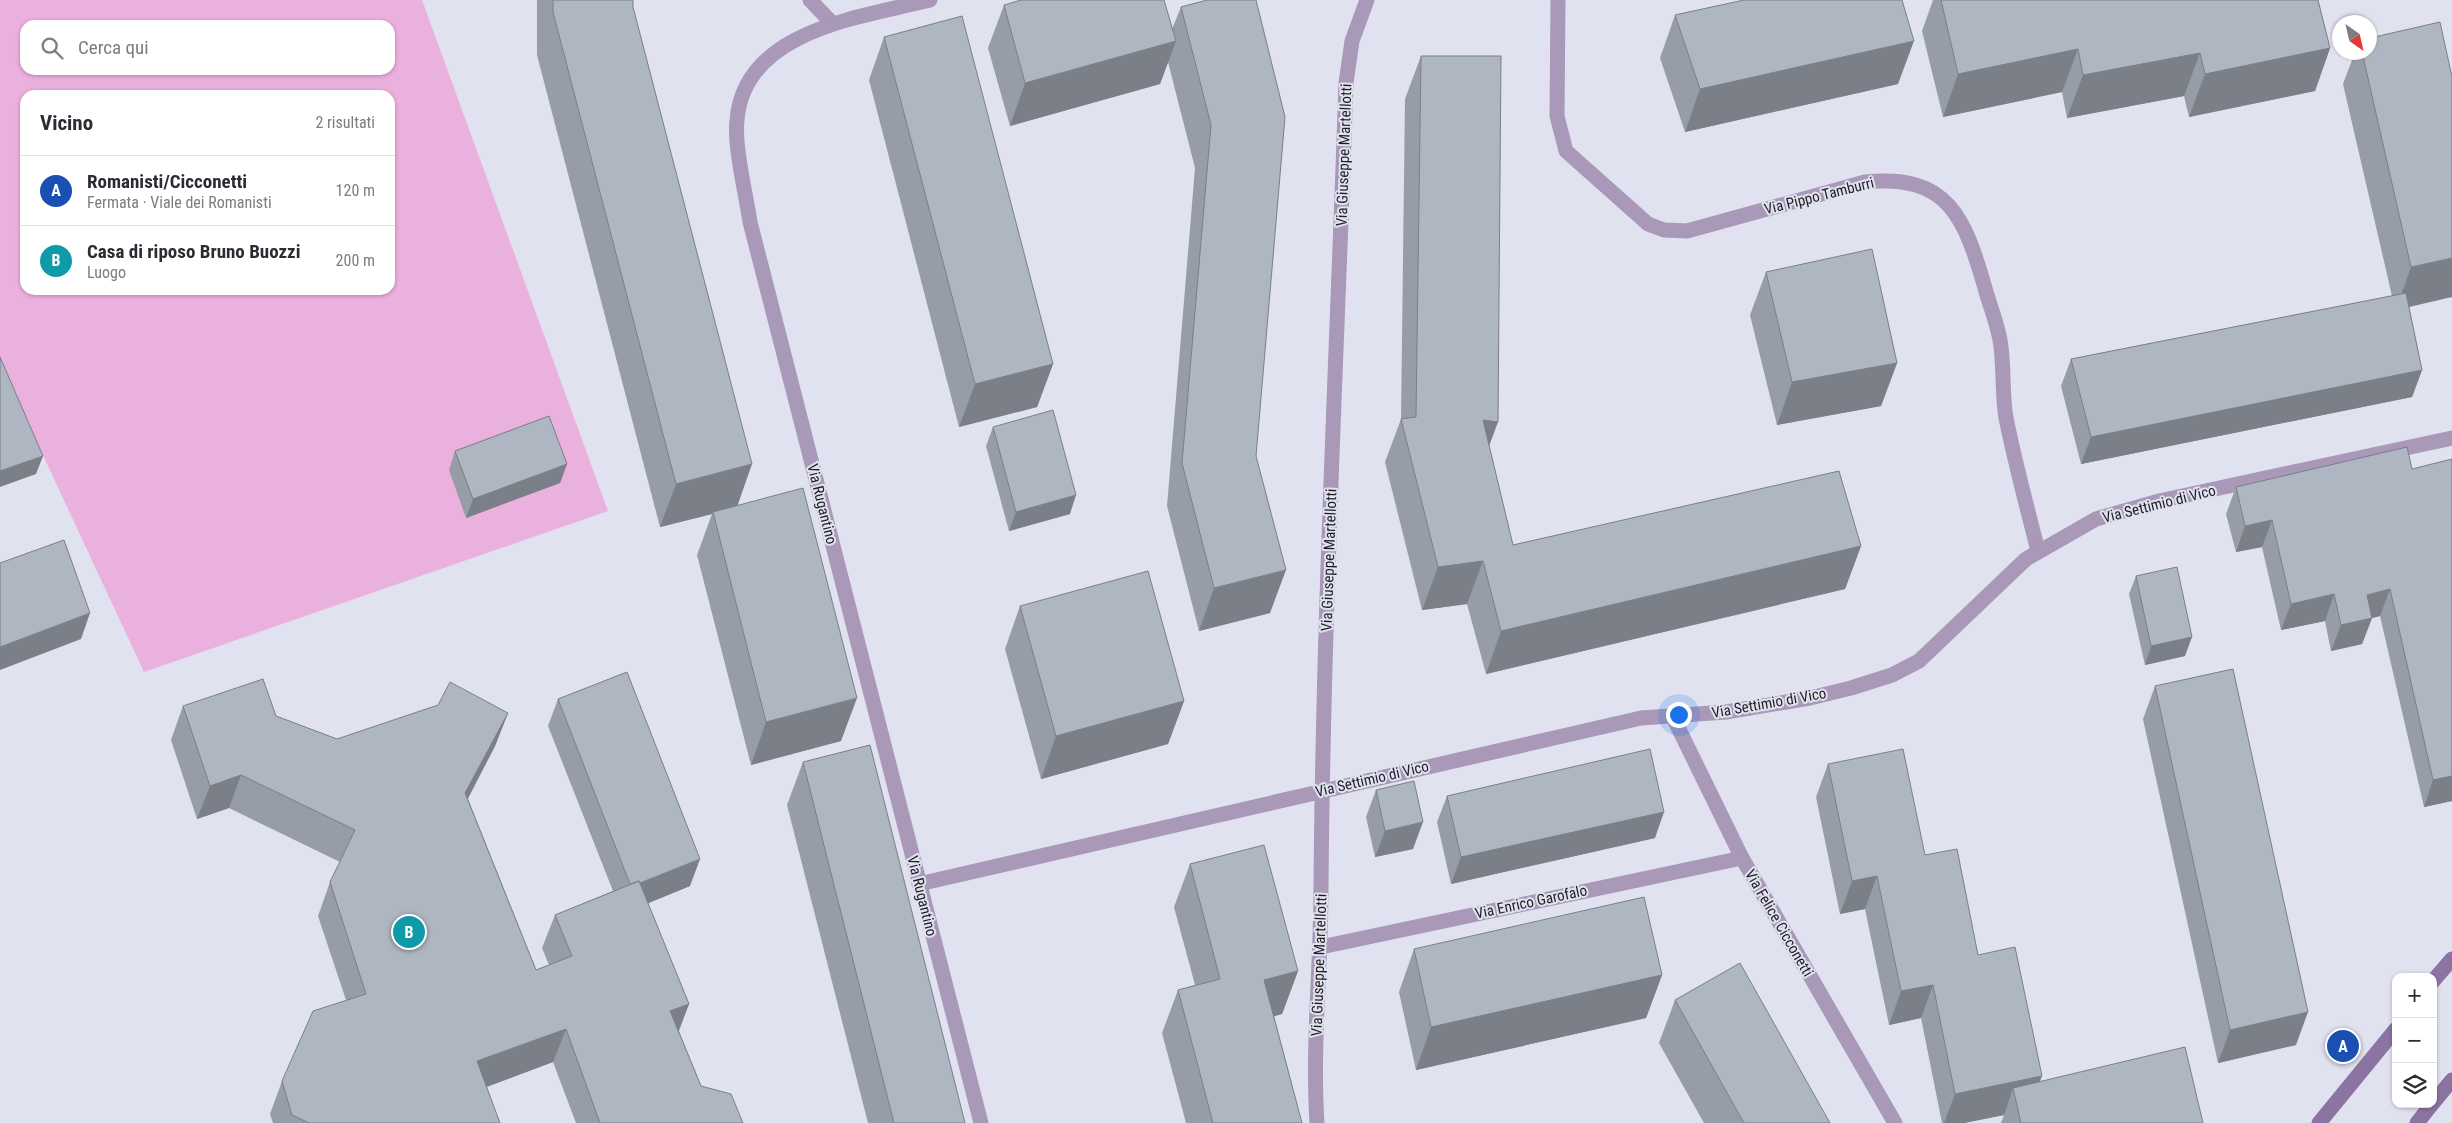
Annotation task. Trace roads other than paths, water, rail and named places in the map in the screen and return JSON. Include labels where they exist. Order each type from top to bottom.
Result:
[{"type":"street","points":[[810,0],[833,24]]},
{"type":"street","name":"Via Rugantino","points":[[930,0],[833,24],[793,41],[768,59],[755,72],[741,96],[736,122],[750,222],[981,1123]]},
{"type":"street","name":"Via Giuseppe Martellotti","points":[[1317,1123],[1316,1050],[1321,947],[1322,790],[1346,83],[1352,41],[1367,0]]},
{"type":"street","name":"Via Pippo Tamburri","points":[[1558,0],[1557,116],[1566,150],[1648,224],[1664,230],[1687,231],[1865,182],[1882,180],[1913,184],[1928,190],[1953,208],[1968,238],[2001,344],[2006,417],[2038,551]]},
{"type":"street","name":"Via Settimio di Vico","points":[[919,884],[1641,718],[1726,712],[1810,698],[1851,688],[1906,669],[1919,661],[2015,568],[2038,551],[2077,529],[2116,512],[2452,438]]},
{"type":"street","name":"Via Felice Cicconetti","points":[[1673,717],[1742,858],[1894,1123]]},
{"type":"street","name":"Via Enrico Garofalo","points":[[1321,947],[1742,858]]},
{"type":"street","points":[[2437,976],[2452,959]]},
{"type":"street","points":[[2319,1123],[2392,1034]]},
{"type":"street","points":[[2437,1098],[2452,1080]]},
{"type":"street","points":[[2417,1123],[2429,1108]]},
{"type":"place","name":"Casa di riposo Bruno Buozzi","points":[[409,932]]},
{"type":"place","name":"Romanisti/Cicconetti","points":[[2343,1046]]}]
